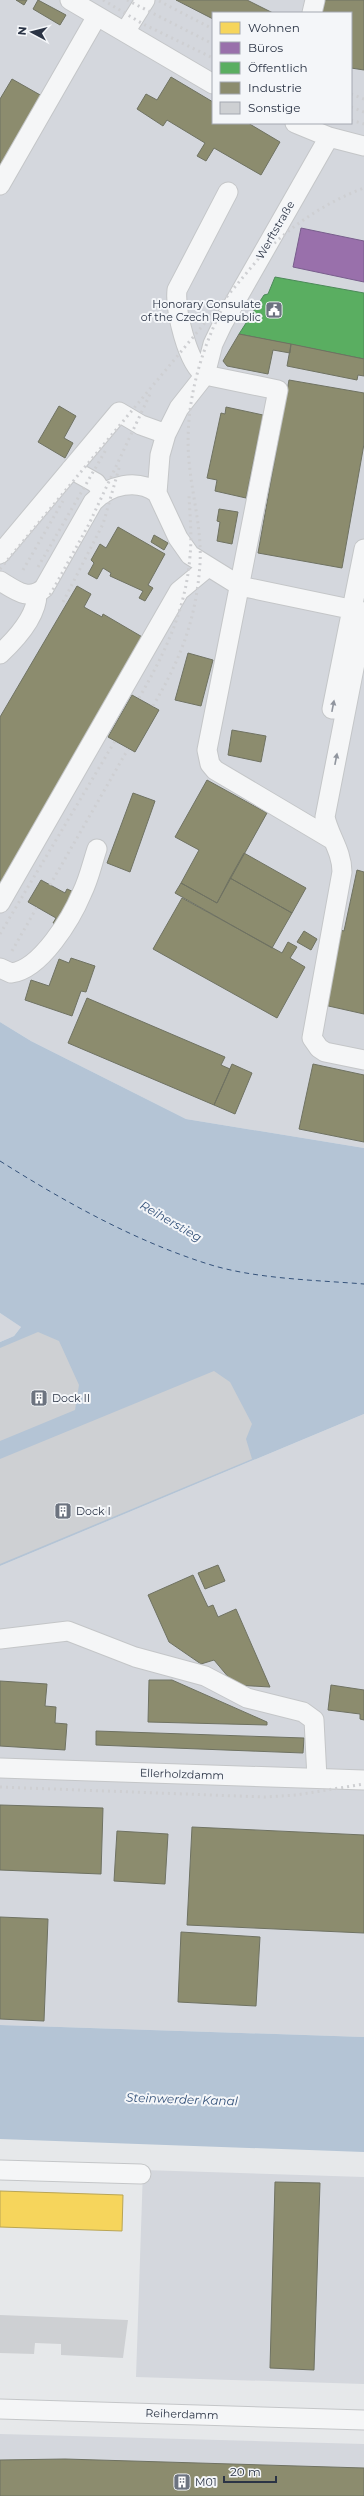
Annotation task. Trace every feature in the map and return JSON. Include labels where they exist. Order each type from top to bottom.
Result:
[{"type":"street","points":[[70,0],[212,83]]},
{"type":"street","points":[[126,32],[145,0]]},
{"type":"street","points":[[312,12],[315,0]]},
{"type":"street","points":[[0,185],[97,16]]},
{"type":"street","points":[[297,124],[329,137],[364,146]]},
{"type":"street","name":"Werftstraße","points":[[205,375],[222,323],[329,137]]},
{"type":"street","points":[[228,192],[177,290],[176,303],[187,343],[198,370],[205,375],[278,390],[207,750],[208,757],[215,770],[301,821],[328,827]]},
{"type":"street","points":[[205,375],[179,408],[166,434],[160,455],[157,493],[183,548],[208,567],[240,586],[360,612]]},
{"type":"street","points":[[0,554],[119,412],[141,425],[166,434]]},
{"type":"street","points":[[71,469],[96,483],[103,494]]},
{"type":"street","points":[[0,654],[16,639],[35,606],[38,594],[44,588],[93,502],[115,487],[139,485],[148,487],[157,493]]},
{"type":"street","points":[[179,591],[183,548]]},
{"type":"street","points":[[328,827],[360,612],[364,549]]},
{"type":"street","points":[[0,903],[179,591],[208,567]]},
{"type":"street","points":[[0,581],[22,594],[30,596],[38,594]]},
{"type":"street","points":[[301,821],[311,815],[320,772],[360,612]]},
{"type":"street","points":[[320,772],[328,827],[340,853],[342,872],[312,1038],[324,1052],[364,1060]]},
{"type":"street","points":[[0,968],[12,972],[25,968],[37,959],[59,934],[83,891],[97,849]]},
{"type":"street","points":[[0,1639],[68,1631],[135,1657],[205,1676],[247,1698],[303,1712],[314,1720],[317,1778]]},
{"type":"street","name":"Ellerholzdamm","points":[[0,1768],[364,1780]]},
{"type":"street","points":[[0,2170],[141,2174]]},
{"type":"street","name":"Reiherdamm","points":[[0,2409],[364,2420]]},
{"type":"shaded area","points":[[0,0],[364,0],[364,1148],[186,1119],[31,1041],[0,1022]]},
{"type":"shaded area","points":[[0,1313],[21,1327],[14,1336],[0,1342]]},
{"type":"shaded area","points":[[364,1414],[364,2037],[0,2025],[0,1566]]},
{"type":"shaded area","points":[[143,2170],[364,2177],[364,2384],[136,2377]]},
{"type":"shaded area","points":[[0,2434],[364,2444],[364,2496],[0,2496]]},
{"type":"water","name":"Reiherstieg","points":[[0,1022],[31,1041],[186,1119],[364,1148],[364,1414],[0,1566],[0,1342],[14,1336],[21,1327],[0,1313]]},
{"type":"water","name":"Steinwerder Kanal","points":[[0,2025],[364,2037],[364,2152],[0,2139]]},
{"type":"building: Wohnen","points":[[0,2191],[123,2195],[122,2231],[0,2227]]},
{"type":"building: Büros","points":[[301,228],[364,241],[364,282],[293,267]]},
{"type":"building: Öffentlich","points":[[275,277],[364,293],[364,359],[239,334],[264,295],[268,294]]},
{"type":"building: Industrie","points":[[16,0],[27,0],[24,5]]},
{"type":"building: Industrie","points":[[38,0],[66,15],[60,25],[33,9]]},
{"type":"building: Industrie","points":[[176,0],[247,0],[271,12],[212,12],[212,18]]},
{"type":"building: Industrie","points":[[323,0],[364,0],[364,70],[352,68],[352,12],[320,12]]},
{"type":"building: Industrie","points":[[171,77],[212,101],[212,124],[250,124],[280,142],[261,175],[214,148],[206,161],[197,156],[205,143],[167,120],[163,126],[137,109],[146,94],[157,100]]},
{"type":"building: Industrie","points":[[12,79],[42,96],[0,167],[0,99]]},
{"type":"building: Industrie","points":[[239,334],[291,344],[290,353],[273,350],[268,374],[227,366],[223,361]]},
{"type":"building: Industrie","points":[[291,344],[364,359],[364,376],[358,375],[357,380],[287,366]]},
{"type":"building: Industrie","points":[[289,380],[364,393],[364,444],[342,568],[258,553]]},
{"type":"building: Industrie","points":[[59,406],[76,416],[64,438],[73,443],[65,458],[38,442]]},
{"type":"building: Industrie","points":[[226,407],[263,415],[246,498],[215,491],[217,480],[207,478],[221,413],[225,414]]},
{"type":"building: Industrie","points":[[219,509],[238,512],[232,544],[217,541],[220,522],[217,521]]},
{"type":"building: Industrie","points":[[118,527],[165,554],[148,585],[153,588],[145,601],[139,598],[143,591],[110,576],[111,573],[103,568],[97,579],[88,574],[94,563],[91,560],[100,544],[106,548]]},
{"type":"building: Industrie","points":[[154,535],[168,543],[164,550],[151,542]]},
{"type":"building: Industrie","points":[[77,586],[91,594],[84,607],[102,617],[103,614],[144,638],[0,886],[0,717]]},
{"type":"building: Industrie","points":[[188,653],[213,660],[201,706],[175,700]]},
{"type":"building: Industrie","points":[[132,695],[159,710],[135,752],[108,737]]},
{"type":"building: Industrie","points":[[232,730],[266,736],[261,762],[228,755]]},
{"type":"building: Industrie","points":[[207,780],[267,813],[217,903],[181,883],[199,850],[175,837]]},
{"type":"building: Industrie","points":[[133,793],[155,801],[130,872],[107,863]]},
{"type":"building: Industrie","points":[[244,853],[306,888],[292,913],[230,878]]},
{"type":"building: Industrie","points":[[357,870],[364,872],[364,1014],[324,1005],[340,930],[344,931]]},
{"type":"building: Industrie","points":[[230,878],[292,913],[272,948],[175,893],[181,883],[217,903]]},
{"type":"building: Industrie","points":[[41,880],[65,893],[67,889],[74,892],[56,924],[53,923],[56,918],[28,902]]},
{"type":"building: Industrie","points":[[182,898],[282,953],[288,942],[297,947],[290,958],[305,967],[277,1018],[153,949]]},
{"type":"building: Industrie","points":[[304,931],[317,939],[311,950],[297,942]]},
{"type":"building: Industrie","points":[[71,958],[95,966],[86,992],[81,991],[72,1016],[25,1000],[31,980],[49,986],[59,959],[69,963]]},
{"type":"building: Industrie","points":[[87,998],[225,1057],[221,1065],[230,1069],[214,1105],[68,1043]]},
{"type":"building: Industrie","points":[[232,1064],[252,1073],[235,1114],[214,1105]]},
{"type":"building: Industrie","points":[[313,1064],[364,1075],[364,1142],[299,1129]]},
{"type":"building: Industrie","points":[[218,1565],[225,1581],[205,1589],[198,1573]]},
{"type":"building: Industrie","points":[[193,1575],[208,1607],[213,1605],[218,1617],[236,1609],[270,1687],[235,1685],[214,1660],[201,1664],[169,1642],[148,1595]]},
{"type":"building: Industrie","points":[[149,1680],[172,1680],[267,1722],[267,1725],[148,1722]]},
{"type":"building: Industrie","points":[[0,1681],[47,1684],[45,1706],[56,1707],[55,1723],[67,1724],[65,1750],[0,1746]]},
{"type":"building: Industrie","points":[[331,1685],[364,1690],[364,1720],[360,1719],[360,1714],[328,1710]]},
{"type":"building: Industrie","points":[[96,1731],[304,1738],[303,1753],[96,1745]]},
{"type":"building: Industrie","points":[[0,1805],[103,1808],[101,1874],[0,1870]]},
{"type":"building: Industrie","points":[[192,1827],[364,1835],[364,1933],[187,1925]]},
{"type":"building: Industrie","points":[[117,1831],[168,1834],[165,1884],[114,1881]]},
{"type":"building: Industrie","points":[[0,1917],[48,1919],[44,2021],[0,2019]]},
{"type":"building: Industrie","points":[[181,1932],[260,1937],[256,2006],[178,2002]]},
{"type":"building: Industrie","points":[[275,2182],[320,2183],[314,2370],[270,2368]]},
{"type":"building: Industrie","name":"M01","points":[[65,2459],[364,2468],[364,2496],[0,2496],[0,2460]]},
{"type":"building: Sonstige","name":"Dock II","points":[[38,1332],[59,1341],[79,1385],[75,1410],[0,1441],[0,1348]]},
{"type":"building: Sonstige","name":"Dock I","points":[[214,1371],[230,1382],[252,1424],[246,1439],[252,1459],[0,1564],[0,1459]]},
{"type":"building: Sonstige","points":[[0,2315],[128,2320],[123,2358],[61,2355],[61,2344],[35,2343],[34,2354],[0,2353]]},
{"type":"ferry route","points":[[0,1161],[75,1206],[127,1232],[181,1255],[208,1264],[245,1273],[306,1280],[364,1284]]},
{"type":"railway","points":[[103,0],[143,24],[212,58]]},
{"type":"railway","points":[[127,0],[212,43]]},
{"type":"railway","points":[[159,1],[212,28]]},
{"type":"railway","points":[[352,94],[364,99]]},
{"type":"railway","points":[[352,107],[364,112]]},
{"type":"railway","points":[[352,120],[364,124]]},
{"type":"railway","points":[[0,569],[259,258],[282,236],[308,217],[335,201],[364,188]]},
{"type":"railway","points":[[153,706],[172,671],[186,638],[195,603],[200,564],[200,538],[190,474],[188,440],[189,420],[201,360],[208,340],[225,303]]},
{"type":"railway","points":[[50,595],[89,524],[151,392]]},
{"type":"railway","points":[[38,567],[107,448]]},
{"type":"railway","points":[[63,602],[103,524],[120,465]]},
{"type":"railway","points":[[139,698],[166,647],[184,594],[191,549],[189,496]]},
{"type":"railway","points":[[23,570],[63,501]]},
{"type":"railway","points":[[0,934],[115,741]]},
{"type":"railway","points":[[50,885],[128,749]]},
{"type":"railway","points":[[12,951],[37,907]]},
{"type":"railway","points":[[0,1787],[264,1797],[296,1795],[364,1784]]},
{"type":"place","name":"Honorary Consulate of the Czech Republic","points":[[274,310]]},
{"type":"place","name":"Dock II","points":[[39,1398]]},
{"type":"place","name":"Dock I","points":[[63,1511]]},
{"type":"place","name":"M01","points":[[182,2482]]}]
